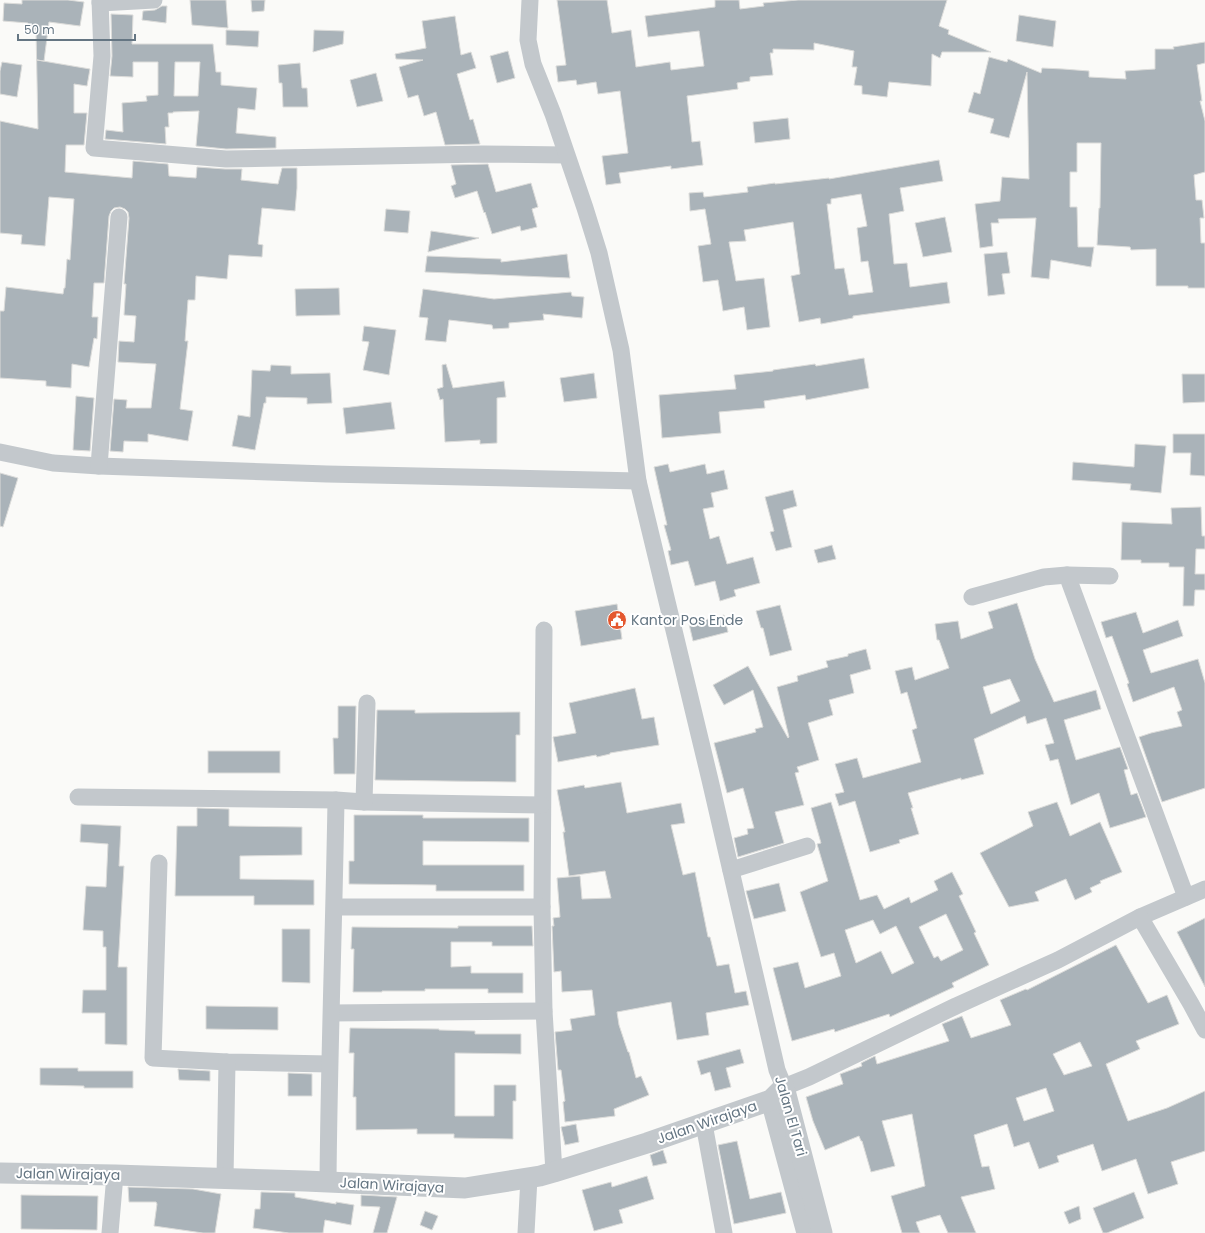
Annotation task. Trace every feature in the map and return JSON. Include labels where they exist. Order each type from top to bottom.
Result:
[{"type":"street","points":[[154,0],[100,2],[102,56],[94,148],[226,159],[482,154],[566,155]]},
{"type":"street","points":[[530,0],[528,40],[533,64],[553,114],[599,253],[621,350],[638,481],[731,870],[778,1086],[809,1077],[956,1006],[1058,960],[1140,917],[1205,889]]},
{"type":"street","points":[[99,466],[119,217]]},
{"type":"street","points":[[0,452],[53,463],[99,466],[327,474],[638,481]]},
{"type":"street","points":[[972,597],[1044,577],[1066,575],[1110,576]]},
{"type":"street","points":[[1066,575],[1186,897]]},
{"type":"street","points":[[544,630],[542,907],[544,1010],[554,1172]]},
{"type":"street","points":[[364,802],[367,703]]},
{"type":"street","points":[[78,797],[336,800],[364,802],[542,805]]},
{"type":"street","points":[[328,1182],[329,1064],[335,907],[336,800]]},
{"type":"street","points":[[731,870],[807,846]]},
{"type":"street","points":[[159,863],[153,1058],[228,1062],[329,1064]]},
{"type":"street","points":[[335,907],[542,907]]},
{"type":"street","points":[[1140,917],[1205,1030]]},
{"type":"street","points":[[332,1013],[544,1010]]},
{"type":"street","points":[[225,1178],[228,1062]]},
{"type":"street","name":"Jalan Wirajaya","points":[[0,1173],[225,1178],[465,1188],[529,1178],[554,1172],[704,1124],[778,1086]]},
{"type":"street","name":"Jalan El Tari","points":[[778,1086],[807,1233]]},
{"type":"street","name":"Jalan El Tari","points":[[778,1086],[822,1233]]},
{"type":"street","points":[[704,1124],[724,1233]]},
{"type":"street","points":[[110,1233],[115,1175]]},
{"type":"street","points":[[526,1233],[529,1178]]},
{"type":"building","points":[[22,0],[68,0],[84,2],[80,26],[49,22],[44,61],[37,60],[90,69],[87,86],[74,84],[74,113],[87,113],[84,145],[66,145],[65,172],[132,178],[133,161],[168,164],[169,176],[196,178],[197,167],[242,169],[241,180],[278,184],[282,168],[297,168],[295,211],[262,208],[258,244],[263,245],[262,257],[229,255],[227,279],[196,276],[195,300],[188,300],[185,341],[188,341],[180,409],[193,411],[188,441],[148,434],[148,442],[124,441],[123,452],[110,451],[114,399],[127,400],[126,408],[151,408],[156,364],[118,362],[119,341],[134,342],[136,316],[124,315],[126,284],[124,284],[129,218],[128,212],[120,207],[114,208],[109,216],[104,283],[94,283],[92,317],[98,317],[97,339],[94,338],[89,367],[72,364],[71,388],[46,386],[46,381],[0,378],[0,311],[4,311],[6,287],[63,294],[65,288],[67,259],[70,260],[74,199],[49,197],[45,246],[21,244],[22,235],[0,233],[0,121],[38,129],[36,30],[27,29],[28,23],[3,21],[4,3],[22,4]]},
{"type":"building","points":[[190,0],[226,0],[228,28],[192,25]]},
{"type":"building","points":[[251,0],[265,0],[264,11],[252,12]]},
{"type":"building","points":[[557,0],[607,0],[612,33],[631,30],[636,67],[670,62],[671,70],[704,66],[699,31],[648,37],[645,16],[715,7],[715,0],[739,0],[740,9],[764,6],[763,3],[798,0],[947,0],[939,26],[949,30],[948,34],[991,52],[942,52],[940,58],[932,54],[931,86],[889,82],[887,97],[862,94],[862,86],[854,85],[857,67],[852,67],[854,51],[814,43],[814,50],[773,49],[773,53],[770,53],[773,75],[750,77],[750,81],[737,83],[738,89],[687,96],[692,142],[700,141],[703,165],[671,169],[671,166],[619,173],[621,183],[606,185],[602,156],[628,153],[620,91],[598,94],[596,82],[577,85],[576,80],[558,82],[556,66],[566,65]]},
{"type":"building","points":[[162,6],[167,6],[166,23],[142,20],[143,11],[155,10]]},
{"type":"building","points":[[111,14],[133,15],[132,44],[213,44],[216,72],[221,72],[221,85],[257,88],[255,110],[238,108],[236,133],[276,137],[276,148],[226,149],[196,146],[199,111],[168,113],[169,127],[165,127],[166,144],[105,139],[106,130],[123,132],[122,103],[147,101],[146,96],[158,95],[158,62],[133,62],[133,77],[110,76],[112,56]],"holes":[[[175,62],[200,62],[198,96],[174,96]]]},
{"type":"building","points":[[1019,15],[1056,21],[1053,47],[1016,41]]},
{"type":"building","points":[[455,16],[461,55],[471,52],[476,68],[457,74],[470,120],[473,119],[480,144],[445,145],[436,112],[424,116],[418,95],[408,98],[399,67],[423,60],[396,59],[395,54],[426,48],[422,21]]},
{"type":"building","points":[[226,30],[259,31],[258,47],[226,45]]},
{"type":"building","points":[[314,30],[344,31],[343,44],[313,52]]},
{"type":"building","points":[[1205,42],[1205,63],[1197,65],[1202,101],[1200,101],[1205,121],[1205,172],[1194,175],[1196,200],[1202,200],[1204,218],[1200,218],[1201,243],[1205,243],[1205,288],[1188,288],[1188,286],[1156,286],[1156,249],[1131,250],[1130,247],[1097,245],[1100,208],[1101,143],[1077,143],[1077,172],[1070,172],[1070,207],[1077,207],[1078,247],[1094,247],[1091,267],[1051,260],[1049,279],[1031,277],[1036,218],[998,219],[999,223],[991,223],[993,246],[980,248],[975,204],[1000,201],[1002,177],[1029,179],[1027,72],[1009,138],[990,133],[994,119],[968,112],[974,92],[980,94],[989,57],[1007,62],[1008,59],[1041,73],[1042,68],[1063,69],[1089,71],[1089,77],[1126,79],[1125,71],[1155,69],[1155,49],[1174,49],[1173,47]]},
{"type":"building","points":[[508,51],[515,78],[497,83],[490,56]]},
{"type":"building","points":[[2,62],[22,65],[17,97],[0,94],[0,71]]},
{"type":"building","points":[[300,63],[302,88],[307,88],[308,107],[283,107],[282,83],[279,83],[278,65]]},
{"type":"building","points":[[376,73],[383,101],[357,107],[350,80]]},
{"type":"building","points":[[788,118],[790,139],[755,143],[753,122]]},
{"type":"building","points":[[939,160],[943,181],[900,188],[904,211],[889,214],[894,264],[907,263],[910,287],[947,282],[950,303],[853,316],[853,318],[821,324],[820,318],[799,322],[791,276],[800,274],[793,222],[744,230],[746,241],[729,242],[736,281],[764,278],[770,327],[747,330],[744,307],[723,311],[718,280],[703,282],[698,246],[711,244],[705,209],[690,211],[689,193],[703,192],[704,197],[748,192],[747,187],[775,183],[829,179]],"holes":[[[861,194],[867,226],[857,228],[861,262],[868,261],[873,292],[849,295],[844,268],[835,269],[827,204],[831,204],[831,199]]]},
{"type":"building","points":[[488,164],[496,192],[531,183],[538,207],[532,209],[537,227],[521,231],[520,226],[492,234],[477,191],[455,198],[451,186],[456,184],[451,165]]},
{"type":"building","points":[[386,209],[410,211],[408,233],[384,231]]},
{"type":"building","points":[[945,217],[952,252],[923,257],[915,223]]},
{"type":"building","points":[[431,231],[479,238],[428,252]]},
{"type":"building","points":[[1007,252],[1010,273],[1002,274],[1005,294],[988,296],[984,254]]},
{"type":"building","points":[[567,254],[570,278],[425,272],[427,256],[501,259],[501,262]]},
{"type":"building","points":[[339,288],[340,315],[296,316],[295,289]]},
{"type":"building","points":[[423,289],[494,299],[571,292],[572,296],[584,297],[582,318],[543,314],[544,320],[509,323],[509,328],[493,329],[492,325],[449,320],[446,342],[425,340],[428,318],[419,317]]},
{"type":"building","points":[[364,326],[396,330],[389,375],[363,370],[369,342],[362,341]]},
{"type":"building","points":[[864,358],[869,388],[806,400],[805,395],[764,401],[765,408],[719,412],[721,433],[662,438],[659,395],[736,389],[734,375],[773,371],[815,364],[816,366]]},
{"type":"building","points":[[446,364],[453,388],[504,381],[506,397],[497,398],[497,443],[480,444],[480,440],[445,442],[443,399],[440,400],[437,389],[443,387],[442,365]]},
{"type":"building","points":[[271,365],[291,366],[291,374],[330,373],[332,403],[307,404],[307,398],[266,397],[266,403],[264,403],[255,450],[232,446],[238,415],[250,417],[252,370],[270,371]]},
{"type":"building","points":[[594,373],[597,398],[564,402],[560,378]]},
{"type":"building","points":[[1182,374],[1205,374],[1205,402],[1183,403]]},
{"type":"building","points":[[76,396],[94,398],[90,451],[73,450]]},
{"type":"building","points":[[391,402],[395,429],[346,434],[343,408]]},
{"type":"building","points":[[1173,434],[1205,434],[1205,476],[1190,475],[1191,453],[1173,453]]},
{"type":"building","points":[[1135,444],[1166,446],[1161,493],[1130,490],[1131,484],[1072,480],[1073,462],[1134,467]]},
{"type":"building","points":[[668,464],[670,472],[705,464],[707,474],[724,470],[728,489],[711,493],[714,507],[703,509],[710,539],[719,536],[727,564],[753,557],[760,583],[734,590],[736,596],[720,601],[715,581],[695,586],[688,561],[671,565],[668,551],[671,550],[664,525],[667,525],[654,467]]},
{"type":"building","points":[[0,473],[18,478],[3,527],[0,526]]},
{"type":"building","points":[[793,490],[797,506],[783,510],[792,547],[776,551],[770,532],[774,531],[765,497]]},
{"type":"building","points":[[1201,507],[1202,536],[1205,536],[1205,549],[1196,549],[1195,574],[1205,574],[1205,590],[1195,590],[1194,606],[1183,606],[1184,567],[1169,567],[1169,563],[1141,563],[1141,560],[1121,560],[1122,522],[1172,524],[1171,508]]},
{"type":"building","points":[[832,545],[836,559],[818,563],[814,550]]},
{"type":"building","points":[[1017,603],[1035,659],[1054,702],[1096,690],[1101,709],[1064,720],[1076,760],[1120,747],[1128,769],[1124,770],[1131,795],[1137,793],[1146,817],[1110,828],[1099,793],[1071,805],[1058,759],[1050,761],[1045,745],[1054,743],[1046,718],[1027,724],[1025,716],[974,739],[984,774],[961,780],[961,778],[908,793],[919,834],[899,840],[900,843],[870,852],[855,801],[839,806],[835,794],[844,792],[835,764],[857,758],[863,778],[921,762],[912,730],[917,728],[907,692],[901,694],[895,671],[912,667],[915,680],[949,668],[939,640],[937,640],[935,624],[958,621],[961,639],[993,628],[988,612]],"holes":[[[1010,679],[1020,701],[991,714],[983,687]]]},
{"type":"building","points":[[617,604],[622,639],[581,646],[575,611]]},
{"type":"building","points":[[780,605],[792,650],[770,656],[763,628],[761,628],[756,611]]},
{"type":"building","points":[[1136,612],[1143,633],[1178,620],[1183,636],[1143,650],[1151,673],[1198,659],[1205,683],[1205,788],[1162,802],[1139,737],[1182,726],[1177,712],[1182,710],[1174,687],[1133,702],[1127,684],[1129,683],[1112,636],[1106,638],[1101,622]]},
{"type":"building","points":[[724,615],[728,632],[693,641],[689,624]]},
{"type":"building","points":[[866,649],[871,669],[850,675],[854,693],[829,700],[833,715],[808,723],[819,760],[797,767],[799,772],[795,773],[804,805],[775,812],[784,843],[738,857],[734,838],[748,834],[747,829],[754,828],[743,788],[727,793],[714,743],[756,732],[755,729],[763,727],[753,690],[724,705],[713,685],[748,666],[788,738],[777,687],[798,681],[797,676],[828,667],[826,661],[848,656],[848,654]]},
{"type":"building","points":[[635,688],[642,719],[654,717],[659,745],[610,753],[597,757],[596,755],[558,762],[553,737],[576,733],[569,703]]},
{"type":"building","points":[[338,706],[356,706],[355,774],[334,774],[333,738],[338,738]]},
{"type":"building","points":[[377,710],[415,710],[415,713],[520,712],[520,735],[516,735],[516,782],[375,780]]},
{"type":"building","points":[[208,751],[280,751],[280,773],[208,773]]},
{"type":"building","points":[[621,782],[627,813],[681,803],[685,823],[671,825],[683,875],[695,872],[708,937],[710,937],[717,966],[729,964],[735,993],[746,991],[749,1005],[706,1013],[709,1035],[677,1040],[671,1002],[617,1012],[619,1025],[629,1052],[636,1078],[641,1076],[649,1095],[614,1109],[615,1116],[565,1122],[563,1102],[565,1101],[561,1070],[558,1070],[555,1032],[572,1030],[570,1019],[595,1015],[592,990],[562,992],[561,971],[554,972],[552,926],[554,926],[553,918],[560,917],[557,878],[580,876],[582,899],[611,898],[605,871],[569,876],[563,832],[565,832],[557,790],[584,785],[585,788]]},
{"type":"building","points":[[831,802],[860,900],[877,895],[884,909],[909,897],[911,903],[938,890],[934,881],[952,872],[963,894],[959,896],[976,932],[974,933],[989,965],[952,983],[954,987],[890,1017],[889,1014],[835,1032],[834,1029],[792,1041],[773,968],[798,962],[805,988],[841,976],[834,953],[821,957],[800,892],[828,881],[817,844],[821,843],[811,808]],"holes":[[[946,914],[963,950],[941,961],[938,956],[934,958],[919,927]],[[873,920],[880,934],[896,926],[914,963],[892,974],[881,951],[856,963],[845,930]]]},
{"type":"building","points":[[1057,802],[1070,836],[1100,822],[1122,872],[1100,881],[1101,883],[1090,888],[1092,892],[1075,900],[1066,879],[1035,892],[1039,901],[1009,907],[980,853],[1033,826],[1028,812]]},
{"type":"building","points":[[197,808],[229,809],[229,826],[302,827],[302,855],[240,856],[240,879],[314,880],[314,905],[254,905],[254,896],[175,896],[177,826],[197,826]]},
{"type":"building","points":[[354,815],[423,815],[423,818],[529,818],[529,842],[423,841],[423,865],[524,865],[524,891],[436,891],[436,885],[349,884],[349,861],[354,861]]},
{"type":"building","points":[[81,824],[121,826],[119,866],[124,866],[118,967],[127,967],[127,1045],[105,1044],[105,1013],[82,1013],[83,990],[106,990],[106,947],[103,947],[103,931],[83,930],[86,886],[106,887],[108,844],[80,842]]},
{"type":"building","points":[[779,883],[786,911],[754,919],[746,891]]},
{"type":"building","points":[[1205,918],[1205,987],[1177,932]]},
{"type":"building","points":[[458,926],[532,926],[533,946],[492,946],[492,942],[451,942],[451,967],[471,966],[471,973],[523,973],[523,993],[488,993],[488,989],[425,989],[425,991],[353,992],[354,949],[351,949],[352,927],[458,928]]},
{"type":"building","points":[[282,929],[310,929],[310,983],[282,982]]},
{"type":"building","points":[[1116,945],[1148,1003],[1167,995],[1179,1024],[1136,1041],[1140,1049],[1106,1064],[1128,1121],[1167,1108],[1205,1091],[1205,1151],[1171,1162],[1178,1184],[1148,1194],[1136,1159],[1102,1171],[1093,1144],[1057,1156],[1059,1162],[1039,1169],[1029,1142],[1014,1147],[1007,1124],[974,1135],[982,1167],[989,1166],[995,1189],[961,1197],[976,1233],[948,1233],[940,1215],[916,1222],[920,1233],[902,1233],[891,1196],[925,1186],[912,1114],[882,1121],[895,1166],[871,1172],[862,1141],[859,1136],[825,1150],[813,1121],[806,1097],[843,1084],[840,1074],[862,1066],[861,1063],[875,1056],[877,1064],[949,1041],[942,1024],[962,1016],[971,1038],[1011,1025],[1000,1000],[1026,989],[1027,990]],"holes":[[[1080,1042],[1092,1066],[1064,1075],[1053,1054]],[[1046,1088],[1054,1111],[1024,1121],[1016,1098]]]},
{"type":"building","points":[[206,1006],[278,1007],[278,1030],[206,1029]]},
{"type":"building","points":[[350,1028],[439,1029],[475,1031],[475,1034],[521,1034],[521,1054],[455,1053],[455,1116],[494,1116],[494,1085],[516,1085],[516,1101],[513,1101],[513,1139],[454,1138],[454,1134],[417,1134],[417,1129],[356,1130],[356,1097],[353,1097],[354,1053],[349,1053]]},
{"type":"building","points":[[740,1049],[744,1063],[726,1068],[731,1087],[715,1091],[710,1072],[701,1075],[697,1061]]},
{"type":"building","points":[[40,1068],[78,1068],[78,1071],[133,1071],[133,1088],[84,1088],[84,1086],[40,1085]]},
{"type":"building","points":[[178,1069],[210,1071],[210,1081],[179,1080]]},
{"type":"building","points":[[288,1073],[312,1074],[312,1096],[288,1096]]},
{"type":"building","points":[[576,1124],[579,1142],[565,1145],[561,1127]]},
{"type":"building","points":[[737,1141],[750,1199],[781,1192],[786,1213],[734,1224],[718,1145]]},
{"type":"building","points":[[663,1150],[667,1163],[653,1166],[650,1155]]},
{"type":"building","points":[[647,1176],[654,1199],[619,1210],[623,1223],[594,1231],[582,1190],[611,1182],[612,1187]]},
{"type":"building","points":[[128,1187],[193,1189],[221,1194],[215,1233],[203,1233],[154,1226],[156,1202],[129,1202]]},
{"type":"building","points":[[261,1192],[295,1193],[295,1197],[336,1204],[336,1202],[354,1205],[351,1225],[325,1220],[323,1233],[289,1233],[253,1228],[255,1209],[260,1209]]},
{"type":"building","points":[[1134,1192],[1144,1218],[1107,1233],[1103,1233],[1093,1208]]},
{"type":"building","points":[[21,1195],[98,1196],[97,1230],[21,1229]]},
{"type":"building","points":[[361,1195],[397,1197],[387,1233],[373,1233],[380,1207],[361,1206]]},
{"type":"building","points":[[1079,1206],[1081,1219],[1069,1224],[1064,1212]]},
{"type":"building","points":[[425,1211],[438,1216],[432,1230],[420,1225]]},
{"type":"place","name":"Kantor Pos Ende","points":[[617,620]]}]
